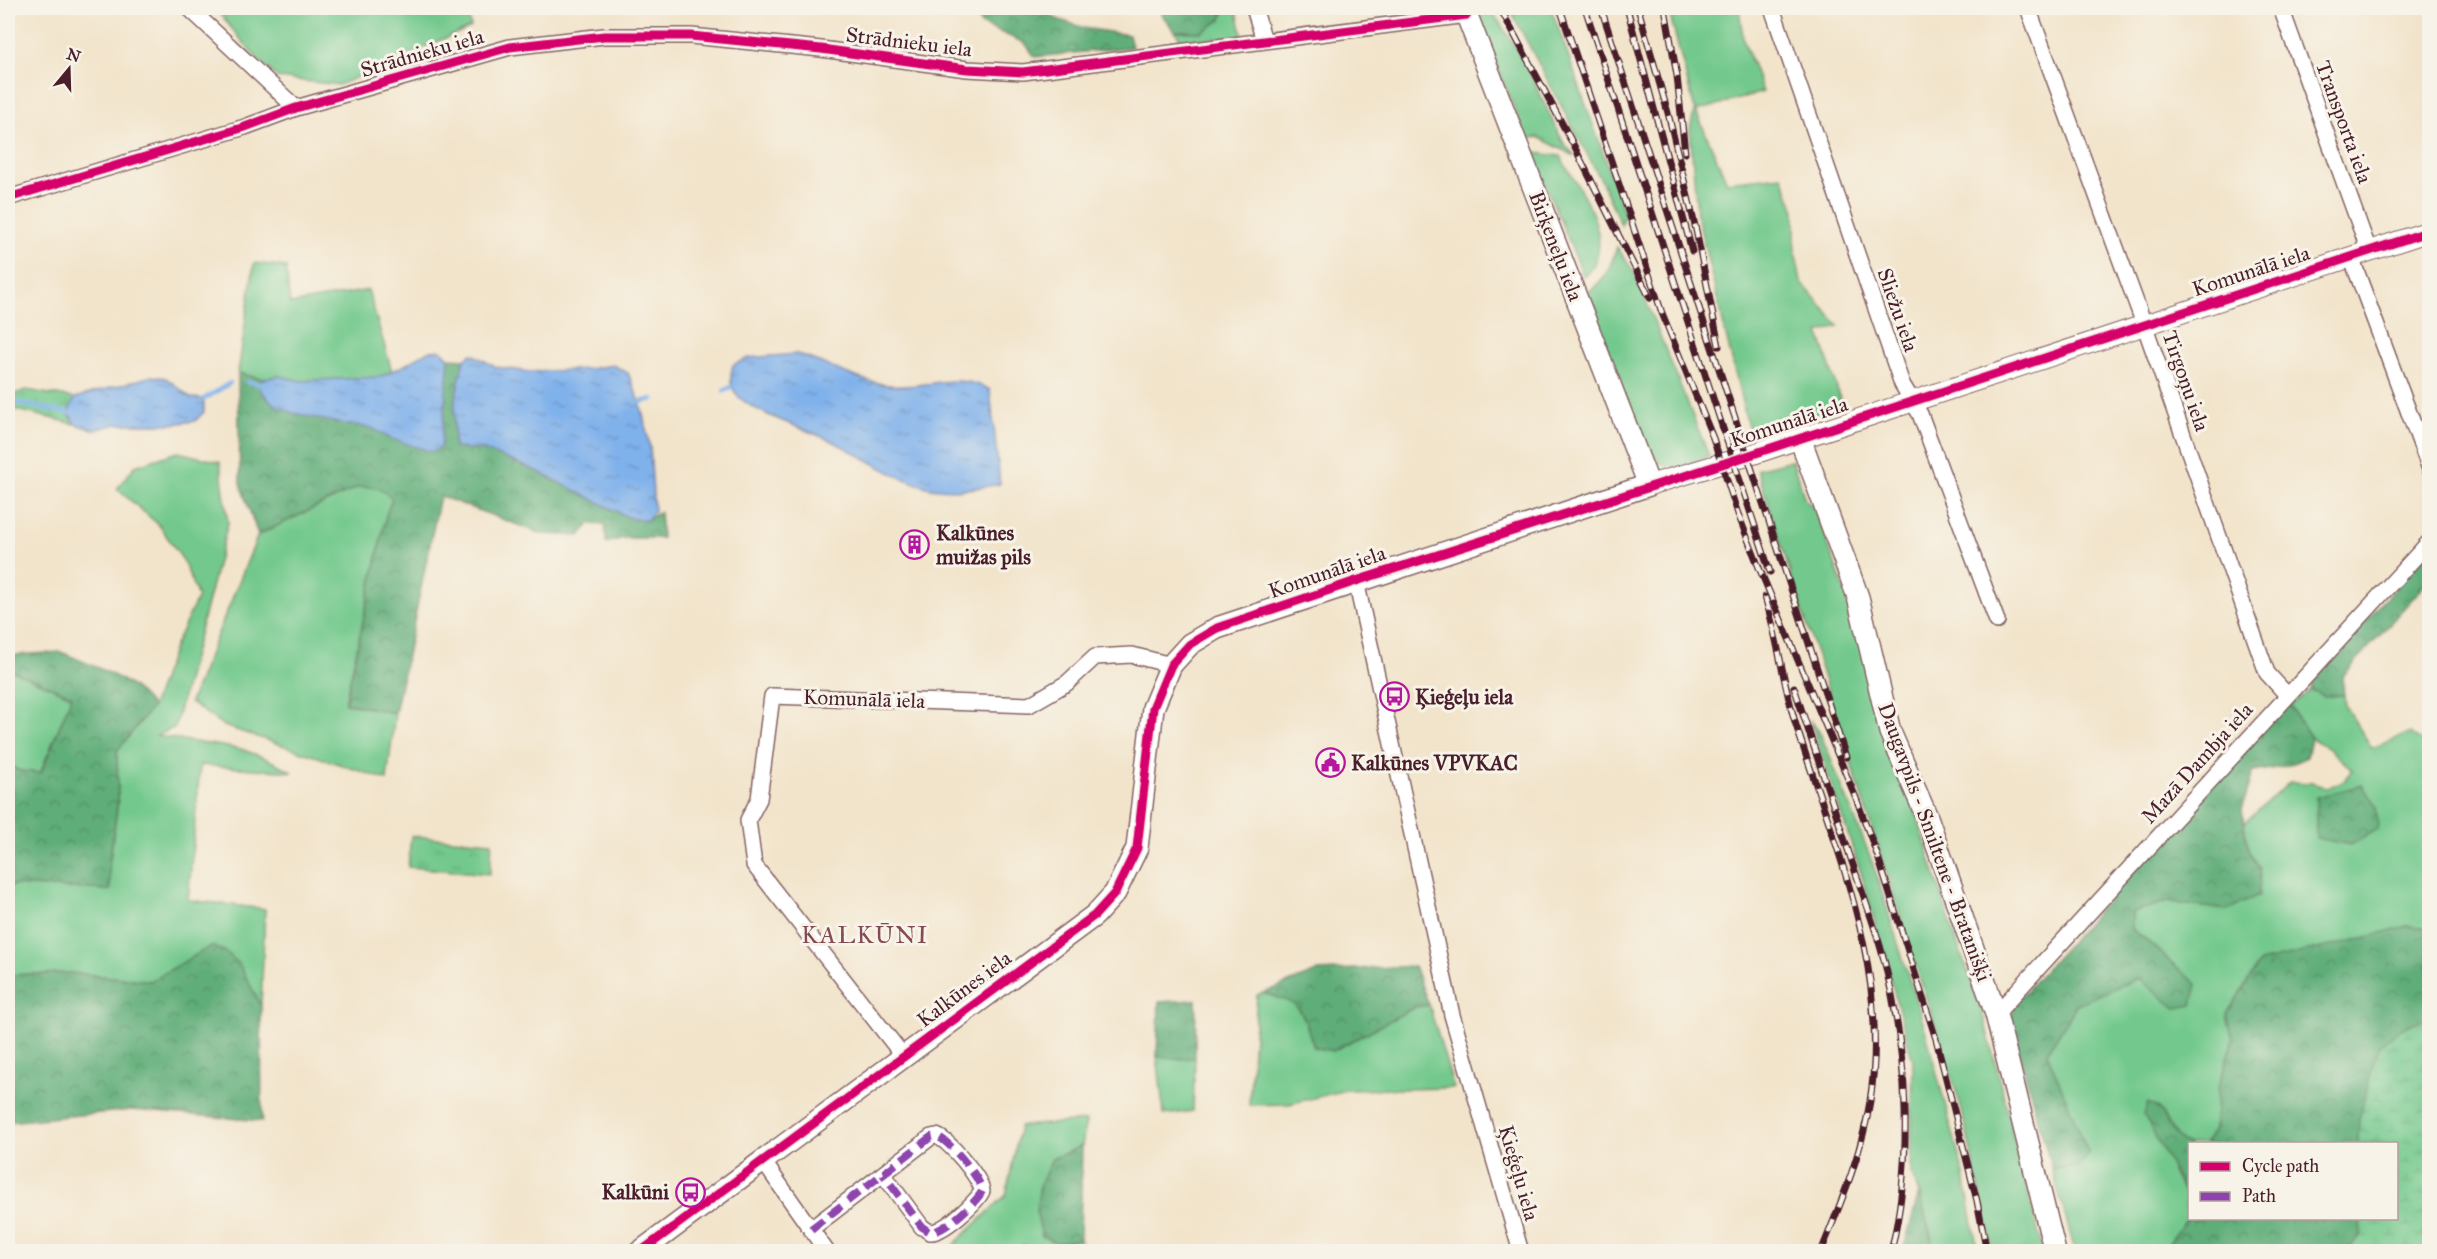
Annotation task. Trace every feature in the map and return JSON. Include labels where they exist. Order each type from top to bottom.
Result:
[{"type":"main road","name":"Birķeneļu iela","points":[[1465,11],[1649,486]]},
{"type":"main road","name":"Daugavpils - Smiltene - Bratanišķi","points":[[1800,438],[1858,597],[1890,732],[1927,817],[1996,1014],[2055,1251]]},
{"type":"main road","name":"Komunālā iela","points":[[1171,665],[1190,644],[1217,628],[1649,486]]},
{"type":"main road","name":"Kalkūnes iela","points":[[640,1251],[1095,915],[1115,893],[1137,848],[1153,708],[1171,665]]},
{"type":"street","points":[[189,8],[296,108]]},
{"type":"street","points":[[1254,8],[1264,40]]},
{"type":"street","name":"Sliežu iela","points":[[1772,8],[1902,384],[1920,414],[1997,621]]},
{"type":"street","name":"Tirgoņu iela","points":[[2028,8],[2144,324],[2267,674],[2287,695]]},
{"type":"street","name":"Transporta iela","points":[[2280,8],[2430,469]]},
{"type":"street","name":"Strādnieku iela","points":[[8,198],[245,127],[296,108],[510,47],[604,36],[691,36],[821,49],[967,69],[1023,72],[1465,11]]},
{"type":"street","name":"Komunālā iela","points":[[1649,486],[2430,231]]},
{"type":"street","name":"Mazā Dambja iela","points":[[1996,1014],[2430,541]]},
{"type":"street","name":"Ķieģeļu iela","points":[[1356,581],[1452,1015],[1521,1251]]},
{"type":"street","name":"Komunālā iela","points":[[904,1057],[754,865],[748,820],[759,799],[772,696],[1029,705],[1067,684],[1095,657],[1132,655],[1171,665]]},
{"type":"street","points":[[811,1229],[883,1174],[936,1136],[947,1141],[978,1180],[982,1191],[973,1204],[939,1230],[931,1232],[922,1227],[883,1174]]},
{"type":"street","points":[[764,1161],[827,1251]]},
{"type":"green space","points":[[215,8],[467,8],[471,27],[339,85],[278,78],[252,53]]},
{"type":"green space","points":[[975,8],[1035,8],[1057,19],[1084,28],[1129,35],[1132,47],[1035,57],[1025,43],[981,24]]},
{"type":"green space","points":[[1159,8],[1224,8],[1221,20],[1201,32],[1175,31]]},
{"type":"green space","points":[[1224,8],[1236,8],[1243,37],[1181,40],[1175,31],[1201,32],[1224,14]]},
{"type":"green space","points":[[1473,8],[1490,8],[1522,57],[1563,142],[1575,156],[1538,137],[1527,139]]},
{"type":"green space","points":[[1509,8],[1551,8],[1625,214],[1621,225],[1602,182]]},
{"type":"green space","points":[[1668,8],[1739,8],[1743,39],[1763,92],[1696,111],[1727,182],[1782,176],[1795,211],[1795,250],[1801,282],[1839,326],[1819,333],[1842,404],[1751,439],[1697,215],[1690,128],[1695,110]]},
{"type":"green space","points":[[1535,153],[1560,156],[1595,220],[1598,248],[1594,264],[1584,277],[1537,165]]},
{"type":"green space","points":[[1617,247],[1634,272],[1709,456],[1691,463],[1666,466],[1650,452],[1640,434],[1609,357],[1587,293],[1599,283],[1606,273]]},
{"type":"green space","points":[[254,263],[286,267],[290,304],[368,290],[392,371],[380,377],[300,381],[279,376],[262,379],[238,373]]},
{"type":"green space","points":[[449,358],[464,359],[455,400],[454,447],[484,450],[530,468],[632,519],[647,520],[660,512],[662,538],[623,538],[606,543],[605,525],[589,524],[580,536],[542,534],[440,496],[395,713],[345,703],[387,512],[392,499],[377,488],[358,487],[258,535],[240,483],[238,373],[262,379],[260,391],[275,405],[293,413],[372,428],[389,438],[443,414]]},
{"type":"green space","points":[[26,390],[75,398],[68,413],[75,424],[8,408],[10,397]]},
{"type":"green space","points":[[178,452],[220,462],[228,523],[175,727],[157,736],[241,749],[293,772],[200,765],[188,900],[265,909],[261,1006],[239,964],[211,947],[151,981],[71,973],[8,975],[8,893],[10,885],[110,890],[109,866],[118,800],[117,751],[152,707],[175,645],[198,597],[183,560],[159,525],[117,489],[135,466]]},
{"type":"green space","points":[[1792,460],[1805,500],[1815,508],[1856,622],[1955,937],[1982,1011],[2043,1251],[1993,1251],[1961,1107],[1757,469]]},
{"type":"green space","points":[[372,486],[383,489],[393,499],[387,512],[345,703],[395,713],[387,780],[224,726],[190,702],[258,535],[358,487]]},
{"type":"green space","points":[[2429,550],[2429,580],[2342,677],[2344,695],[2324,696],[2311,690],[2314,679]]},
{"type":"green space","points":[[61,652],[123,681],[134,688],[152,707],[117,751],[118,800],[109,866],[110,890],[11,885],[8,893],[8,765],[20,771],[41,773],[72,696],[8,669],[8,662],[16,655]]},
{"type":"green space","points":[[8,669],[72,696],[40,773],[20,771],[8,765]]},
{"type":"green space","points":[[2311,690],[2330,696],[2344,695],[2345,706],[2372,748],[2410,733],[2429,747],[2429,928],[2407,926],[2356,940],[2227,1014],[2233,1039],[2218,1088],[2214,1130],[2206,1142],[2188,1142],[2188,1145],[2179,1142],[2156,1106],[2173,1174],[2186,1195],[2187,1219],[2163,1251],[2075,1251],[2052,1169],[2079,1166],[2066,1102],[2047,1053],[2077,1004],[2138,978],[2176,1008],[2196,984],[2132,928],[2132,912],[2167,902],[2227,910],[2260,869],[2248,851],[2244,823],[2290,782],[2312,783],[2327,788],[2345,780],[2353,770],[2328,748],[2311,738],[2290,706]],"holes":[[[2376,806],[2351,845],[2333,841]]]},
{"type":"green space","points":[[2287,701],[2311,738],[2307,757],[2286,766],[2253,772],[2242,810],[2248,851],[2260,869],[2259,895],[2227,910],[2167,902],[2132,912],[2132,929],[2197,984],[2192,1005],[2176,1008],[2138,978],[2077,1004],[2047,1053],[2089,1154],[2079,1166],[2052,1169],[2012,1029],[2012,1009]]},
{"type":"green space","points":[[1810,720],[1820,733],[1872,861],[1925,1029],[1964,1175],[1978,1251],[1935,1251],[1911,1171],[1913,1061],[1861,873]]},
{"type":"green space","points":[[2362,785],[2376,806],[2378,829],[2351,845],[2316,838],[2316,797]]},
{"type":"green space","points":[[411,836],[492,842],[490,874],[408,867]]},
{"type":"green space","points":[[2407,926],[2429,928],[2429,1020],[2416,1022],[2359,1119],[2358,1142],[2206,1142],[2214,1130],[2218,1088],[2233,1039],[2227,1014],[2260,962]]},
{"type":"green space","points":[[211,946],[226,952],[239,964],[261,1006],[262,1121],[132,1110],[8,1122],[8,975],[71,973],[151,981]]},
{"type":"green space","points":[[1414,966],[1429,1005],[1415,1007],[1333,1051],[1314,1047],[1303,1015],[1294,1004],[1263,993],[1319,971]]},
{"type":"green space","points":[[1263,993],[1294,1004],[1303,1015],[1314,1047],[1333,1051],[1415,1007],[1429,1005],[1454,1088],[1346,1090],[1289,1104],[1249,1105],[1257,995]]},
{"type":"green space","points":[[1196,1000],[1195,1058],[1174,1059],[1157,1056],[1159,1002]]},
{"type":"green space","points":[[2429,1020],[2429,1251],[2348,1251],[2361,1235],[2360,1220],[2398,1220],[2398,1142],[2358,1142],[2359,1120],[2378,1046],[2400,1029],[2416,1022]]},
{"type":"green space","points":[[1157,1056],[1174,1059],[1195,1058],[1193,1111],[1164,1115]]},
{"type":"green space","points":[[2148,1103],[2155,1106],[2176,1136],[2188,1144],[2188,1220],[2360,1220],[2361,1235],[2348,1251],[2163,1251],[2187,1219],[2186,1195],[2144,1115]]},
{"type":"green space","points":[[1086,1121],[1082,1146],[1052,1159],[1056,1243],[1080,1239],[1080,1251],[1058,1251],[1022,1245],[1023,1251],[946,1252],[1006,1195],[1020,1126]]},
{"type":"green space","points":[[1082,1146],[1080,1239],[1056,1243],[1042,1236],[1036,1211],[1040,1185],[1052,1159]]},
{"type":"green space","points":[[1919,1193],[1935,1251],[1903,1251]]},
{"type":"water","points":[[441,350],[449,358],[441,447],[432,452],[389,438],[372,428],[293,413],[275,405],[260,390],[262,379],[279,376],[300,381],[380,377],[428,351]]},
{"type":"water","points":[[472,354],[496,367],[530,372],[589,369],[613,365],[628,373],[640,402],[650,447],[654,511],[647,520],[632,519],[530,468],[484,450],[454,448],[455,400],[464,359]]},
{"type":"water","points":[[797,354],[860,378],[886,385],[911,386],[956,381],[979,385],[990,390],[1000,484],[954,490],[936,489],[915,483],[836,443],[760,411],[749,405],[734,391],[731,379],[733,365],[748,358]]},
{"type":"water","points":[[152,376],[166,378],[191,398],[204,399],[204,412],[195,421],[172,424],[117,424],[94,430],[75,424],[68,413],[75,398]]},
{"type":"waterway","points":[[247,382],[261,384]]},
{"type":"waterway","points":[[204,399],[230,383]]},
{"type":"waterway","points":[[724,391],[731,387]]},
{"type":"waterway","points":[[640,402],[653,399]]},
{"type":"waterway","points":[[8,401],[68,413]]},
{"type":"waterway","points":[[2422,1252],[2430,1244]]},
{"type":"railway","points":[[1500,8],[1573,144],[1650,298]]},
{"type":"railway","points":[[1560,8],[1662,313],[1713,438],[1738,514],[1760,570],[1856,798],[1878,857],[1936,1039],[1977,1201],[1987,1252]]},
{"type":"railway","points":[[1585,8],[1770,572]]},
{"type":"railway","points":[[1601,8],[1846,757]]},
{"type":"railway","points":[[1627,8],[1692,251]]},
{"type":"railway","points":[[1638,8],[1668,113],[1696,230],[1719,346]]},
{"type":"railway","points":[[1665,8],[1677,76],[1685,153]]},
{"type":"railway","points":[[1765,597],[1796,725],[1842,863],[1855,910],[1866,957],[1873,1004],[1874,1052],[1870,1101],[1862,1140],[1821,1252]]},
{"type":"railway","points":[[1794,687],[1875,930],[1893,1003],[1903,1074],[1905,1146],[1903,1182],[1891,1252]]},
{"type":"marked path","points":[[811,1229],[931,1137],[936,1136],[956,1151],[976,1177],[982,1191],[959,1216],[943,1228],[930,1232],[922,1227],[883,1174]]},
{"type":"cycle path","points":[[8,198],[245,127],[296,108],[510,47],[604,36],[691,36],[821,49],[967,69],[1023,72],[1467,15]]},
{"type":"cycle path","points":[[640,1252],[1095,915],[1115,893],[1137,848],[1153,708],[1171,665],[1190,644],[1217,628],[2430,231]]},
{"type":"place","name":"Kalkūnes muižas pils","points":[[915,545]]},
{"type":"place","name":"Ķieģeļu iela","points":[[1394,697]]},
{"type":"place","name":"Kalkūnes VPVKAC","points":[[1330,763]]},
{"type":"place","name":"Kalkūni","points":[[690,1192]]},
{"type":"district","name":"KALKŪNI","points":[[865,935]]}]
